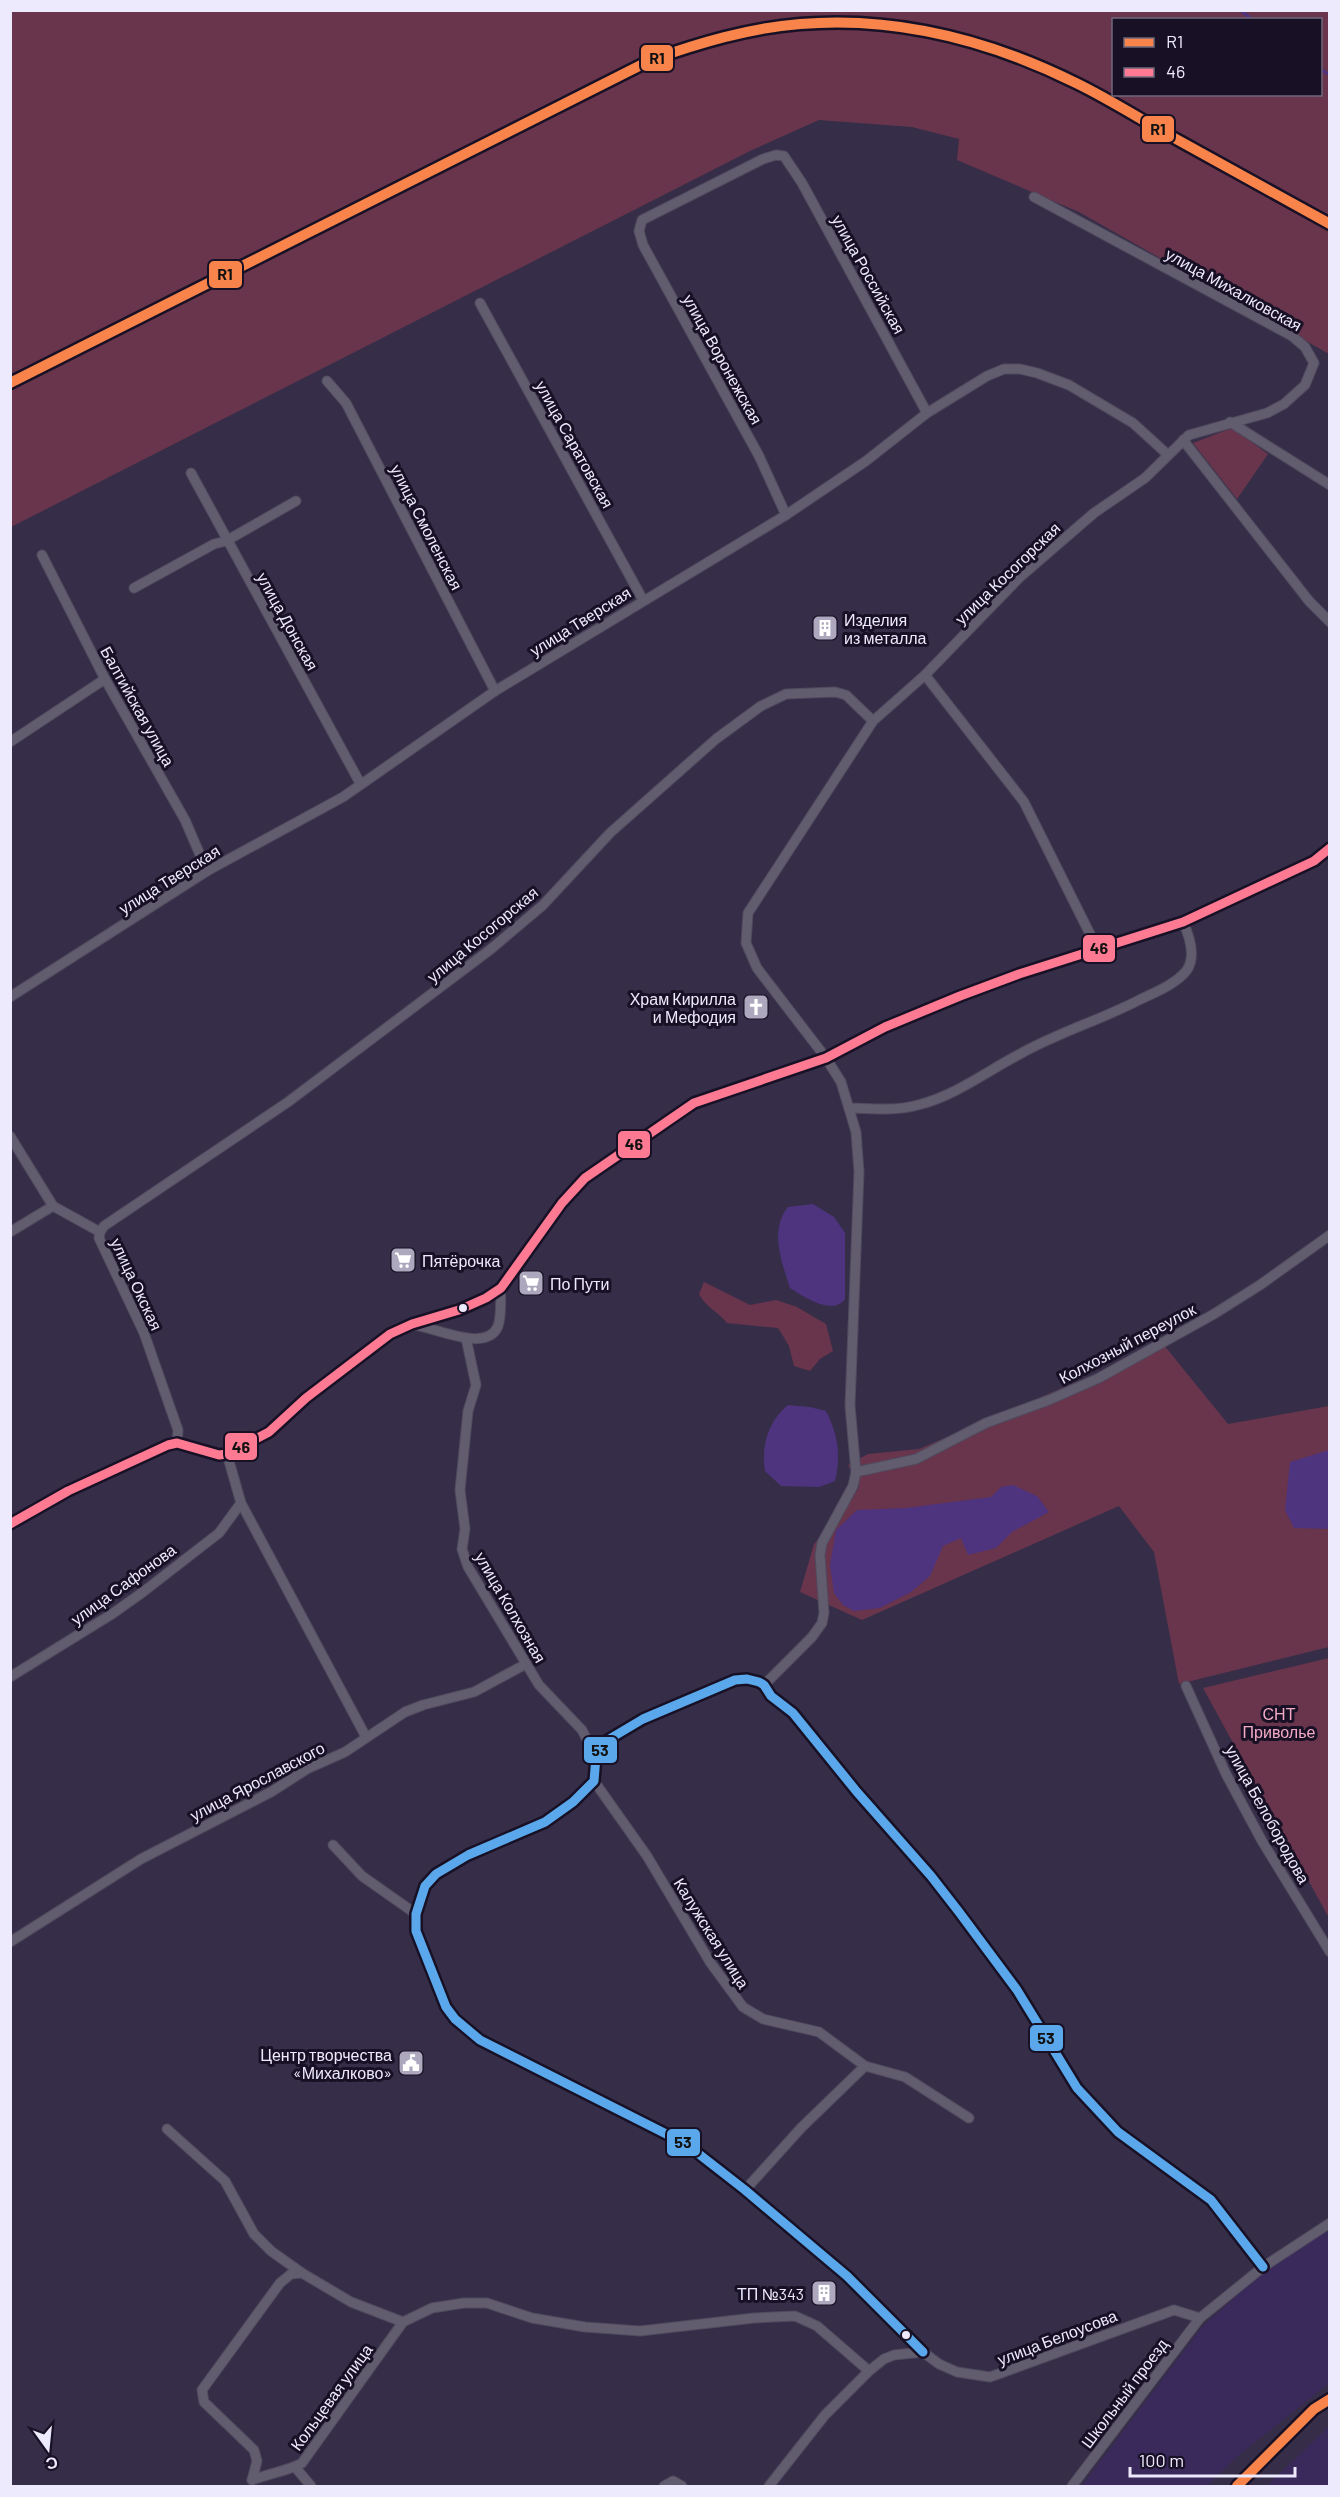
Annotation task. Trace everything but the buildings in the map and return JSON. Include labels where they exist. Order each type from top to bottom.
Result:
[{"type":"street","name":"улица Российская","points":[[644,219],[763,159],[780,154],[786,157],[927,413]]},
{"type":"street","name":"улица Михалковская","points":[[1034,197],[1292,336],[1305,347],[1314,363],[1307,381],[1296,395],[1273,410],[1195,432],[1167,454]]},
{"type":"street","name":"улица Воронежская","points":[[644,219],[639,231],[643,245],[759,456],[786,515]]},
{"type":"street","name":"улица Саратовская","points":[[480,303],[643,600]]},
{"type":"street","name":"улица Тверская","points":[[10,997],[207,871],[342,797],[495,691],[786,515],[866,461],[927,413],[997,372],[1008,369],[1026,370],[1048,376],[1088,395],[1145,432],[1167,454]]},
{"type":"street","name":"улица Смоленская","points":[[327,381],[346,403],[495,691]]},
{"type":"street","points":[[1230,422],[1329,485]]},
{"type":"street","points":[[1183,440],[1329,622]]},
{"type":"street","name":"улица Косогорская","points":[[856,1472],[850,1406],[859,1172],[856,1132],[841,1082],[826,1058],[757,968],[746,943],[745,926],[749,908],[873,721],[925,675],[1020,577],[1084,520],[1145,478],[1167,454]]},
{"type":"street","name":"улица Донская","points":[[191,473],[226,541],[360,783]]},
{"type":"street","points":[[134,588],[213,544],[226,541],[296,501]]},
{"type":"street","name":"Балтийская улица","points":[[42,555],[105,680],[184,820],[207,871]]},
{"type":"street","points":[[925,675],[1024,802],[1097,948]]},
{"type":"street","points":[[10,742],[105,680]]},
{"type":"street","name":"улица Косогорская","points":[[100,1233],[104,1226],[288,1102],[491,949],[543,905],[610,832],[716,739],[761,705],[786,694],[835,692],[846,695],[873,721]]},
{"type":"street","points":[[10,1524],[114,1468],[160,1448],[177,1443],[219,1455],[227,1454],[269,1432],[306,1398],[381,1340],[412,1324],[459,1310],[486,1298],[501,1288],[562,1203],[585,1178],[694,1103],[826,1058],[894,1023],[1009,978],[1183,922],[1306,865],[1319,858],[1329,848]]},
{"type":"street","points":[[849,1108],[898,1108],[927,1102],[971,1082],[1019,1054],[1160,990],[1181,976],[1190,965],[1189,936],[1183,922]]},
{"type":"street","name":"улица Окская","points":[[10,1136],[53,1206],[100,1233],[103,1246],[144,1333],[178,1430],[177,1443]]},
{"type":"street","points":[[10,1232],[53,1206]]},
{"type":"street","name":"Колхозный переулок","points":[[856,1472],[916,1459],[986,1423],[1049,1400],[1099,1378],[1214,1314],[1260,1285],[1329,1235]]},
{"type":"street","points":[[412,1324],[465,1342],[500,1332],[501,1288]]},
{"type":"street","name":"улица Колхозная","points":[[465,1342],[476,1385],[468,1411],[461,1470],[460,1497],[465,1529],[463,1554],[468,1567],[539,1684],[582,1730],[596,1757]]},
{"type":"street","points":[[227,1454],[241,1503],[366,1737]]},
{"type":"street","points":[[764,1685],[813,1637],[822,1623],[825,1613],[820,1555],[822,1543],[853,1486],[856,1472]]},
{"type":"street","name":"улица Сафонова","points":[[10,1677],[112,1614],[143,1592],[219,1533],[241,1503]]},
{"type":"street","name":"улица Ярославского","points":[[10,1942],[141,1859],[271,1792],[307,1768],[336,1757],[405,1712],[474,1692],[526,1664]]},
{"type":"street","points":[[333,1845],[362,1876],[416,1914],[422,1892],[436,1874],[468,1855],[545,1822],[573,1802],[594,1781],[596,1757],[606,1741],[643,1719],[735,1680],[749,1679],[764,1685],[771,1696],[794,1713],[857,1793],[952,1903],[1017,1990],[1077,2088],[1118,2132],[1211,2200],[1263,2268]]},
{"type":"street","name":"улица Белобородова","points":[[1186,1686],[1226,1773],[1262,1841],[1329,1952]]},
{"type":"street","name":"Калужская улица","points":[[594,1781],[646,1856],[710,1962],[738,2002],[763,2019],[819,2032],[865,2066],[905,2077],[969,2118]]},
{"type":"street","name":"улица Белоусова","points":[[416,1914],[417,1937],[443,2000],[450,2013],[463,2026],[495,2048],[686,2144],[745,2190],[847,2276],[923,2352],[939,2364],[957,2372],[990,2377],[1174,2310],[1200,2318]]},
{"type":"street","points":[[745,2190],[801,2128],[865,2066]]},
{"type":"street","points":[[167,2129],[225,2181],[254,2234],[261,2242],[302,2273],[351,2302],[403,2322]]},
{"type":"street","name":"Школьный проезд","points":[[1072,2487],[1200,2318],[1263,2268],[1329,2223]]},
{"type":"street","points":[[295,2467],[252,2480],[257,2461],[254,2450],[204,2402],[201,2390],[280,2283],[291,2274],[302,2273]]},
{"type":"street","name":"Кольцевая улица","points":[[310,2487],[295,2467],[307,2458],[403,2322],[432,2308],[464,2303],[487,2303],[532,2318],[585,2327],[640,2331],[743,2319],[795,2316],[813,2323],[869,2371]]},
{"type":"street","points":[[770,2487],[825,2415],[869,2371],[884,2359],[894,2355],[923,2352]]},
{"type":"street","points":[[664,2487],[673,2481],[682,2487]]},
{"type":"shaded area","points":[[813,1204],[834,1217],[845,1233],[845,1299],[833,1306],[818,1303],[790,1288],[779,1247],[779,1226],[788,1207]]},
{"type":"shaded area","points":[[788,1405],[826,1411],[837,1445],[838,1462],[835,1481],[819,1487],[781,1486],[765,1471],[765,1443],[775,1419]]},
{"type":"shaded area","points":[[1329,1450],[1329,1529],[1294,1528],[1285,1510],[1290,1462]]},
{"type":"shaded area","points":[[1013,1485],[1037,1496],[1049,1512],[1012,1532],[996,1548],[968,1555],[961,1538],[943,1546],[930,1576],[911,1592],[880,1608],[854,1611],[843,1605],[834,1593],[830,1565],[836,1530],[857,1510],[906,1508],[991,1497],[1001,1487]]},
{"type":"shaded area","points":[[1329,2228],[1329,2383],[1239,2455],[1207,2486],[1082,2486],[1203,2326],[1267,2269]]},
{"type":"shaded area","points":[[1329,2426],[1329,2486],[1267,2486]]},
{"type":"green space","points":[[10,11],[1329,11],[1329,354],[1079,212],[957,160],[959,139],[912,127],[819,120],[750,151],[11,527]]},
{"type":"green space","points":[[1232,428],[1268,454],[1237,499],[1193,443]]},
{"type":"green space","points":[[704,1282],[750,1305],[776,1300],[797,1307],[826,1324],[833,1351],[820,1359],[810,1371],[794,1366],[789,1346],[778,1328],[727,1323],[705,1303],[699,1294]]},
{"type":"green space","points":[[1159,1339],[1228,1424],[1329,1406],[1329,1647],[1179,1684],[1154,1552],[1119,1506],[862,1620],[800,1592],[814,1544],[838,1521],[859,1487],[848,1465],[868,1454],[919,1449],[1095,1374]]},
{"type":"green space","name":"СНТ Приволье","points":[[1330,1658],[1329,1918],[1203,1688]]},
{"type":"waterway","points":[[1240,10],[1250,18]]},
{"type":"waterway","points":[[1322,70],[1330,75]]},
{"type":"transit line","name":"R1","points":[[10,383],[651,60],[724,37],[781,26],[836,23],[907,28],[977,44],[1011,55],[1044,68],[1111,101],[1330,224]]},
{"type":"transit line","name":"46","points":[[10,1524],[68,1491],[168,1445],[177,1443],[219,1455],[227,1454],[269,1432],[306,1398],[390,1334],[412,1324],[459,1310],[486,1298],[501,1288],[562,1203],[585,1178],[694,1103],[826,1058],[885,1027],[1019,974],[1183,922],[1314,861],[1330,848]]},
{"type":"transit line","name":"53","points":[[923,2352],[847,2276],[745,2190],[686,2144],[480,2040],[455,2019],[446,2007],[416,1931],[416,1914],[425,1886],[436,1874],[468,1855],[545,1822],[573,1802],[594,1781],[596,1757],[606,1741],[643,1719],[735,1680],[747,1679],[759,1682],[764,1685],[771,1696],[793,1713],[959,1912],[1017,1990],[1077,2088],[1118,2132],[1211,2200],[1263,2267]]},
{"type":"transit line","name":"R1","points":[[1237,2486],[1314,2409],[1330,2399]]},
{"type":"place","name":"Изделия из металла","points":[[825,628]]},
{"type":"place","name":"Храм Кирилла и Мефодия","points":[[756,1007]]},
{"type":"place","name":"Пятёрочка","points":[[403,1260]]},
{"type":"place","name":"По Пути","points":[[531,1283]]},
{"type":"place","name":"Центр творчества «Михалково»","points":[[411,2063]]},
{"type":"place","name":"ТП №343","points":[[824,2293]]}]
